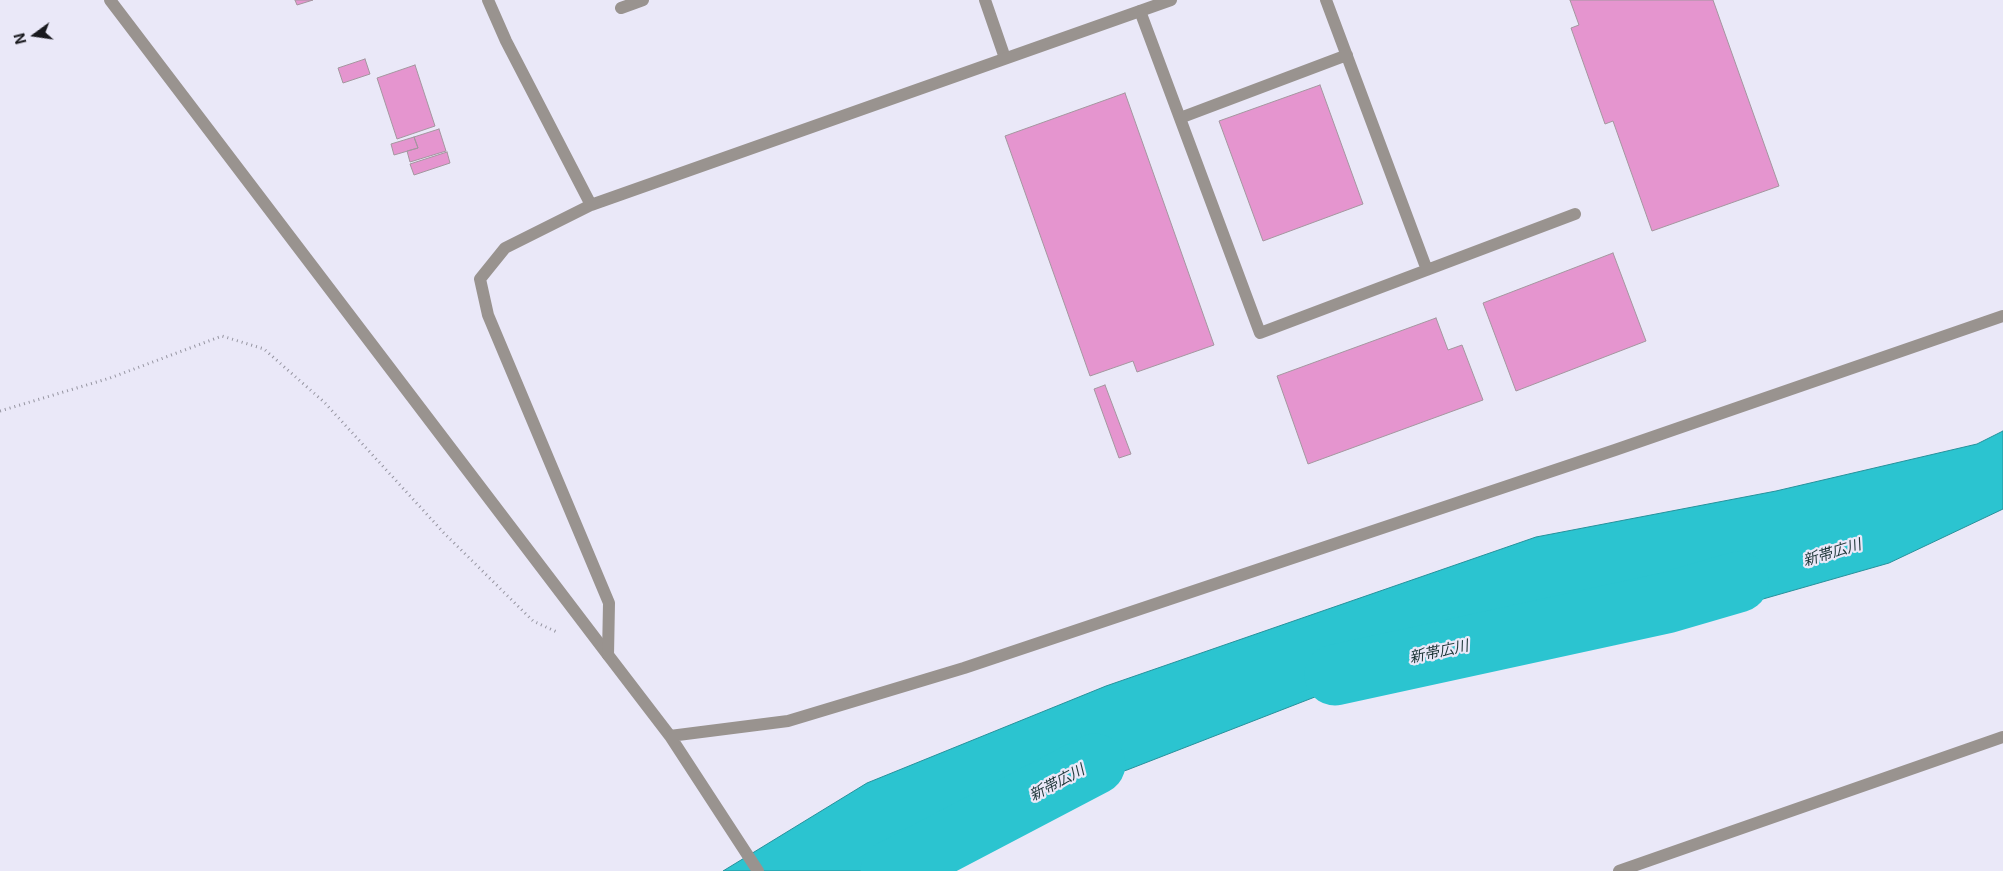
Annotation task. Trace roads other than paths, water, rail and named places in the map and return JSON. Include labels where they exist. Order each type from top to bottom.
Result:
[{"type":"street","points":[[110,0],[670,736],[758,871]]},
{"type":"street","points":[[488,0],[506,41],[591,205]]},
{"type":"street","points":[[621,8],[643,0]]},
{"type":"street","points":[[985,0],[1005,58]]},
{"type":"street","points":[[608,655],[609,603],[488,315],[480,279],[506,248],[591,205],[1171,0]]},
{"type":"street","points":[[1326,0],[1427,270]]},
{"type":"street","points":[[1140,11],[1260,333],[1575,214]]},
{"type":"street","points":[[1180,118],[1347,56]]},
{"type":"street","points":[[670,736],[788,721],[964,668],[1606,453],[2003,316]]},
{"type":"street","points":[[1619,871],[2003,736]]},
{"type":"water","points":[[2003,431],[2003,509],[1889,563],[1742,605],[1549,606],[1127,770],[920,833],[866,871],[723,871],[867,783],[1106,686],[1536,537],[1776,491],[1977,444]]},
{"type":"waterway","name":"新帯広川","points":[[1335,675],[1666,603],[1738,582]]},
{"type":"waterway","name":"新帯広川","points":[[891,871],[1095,764]]}]
